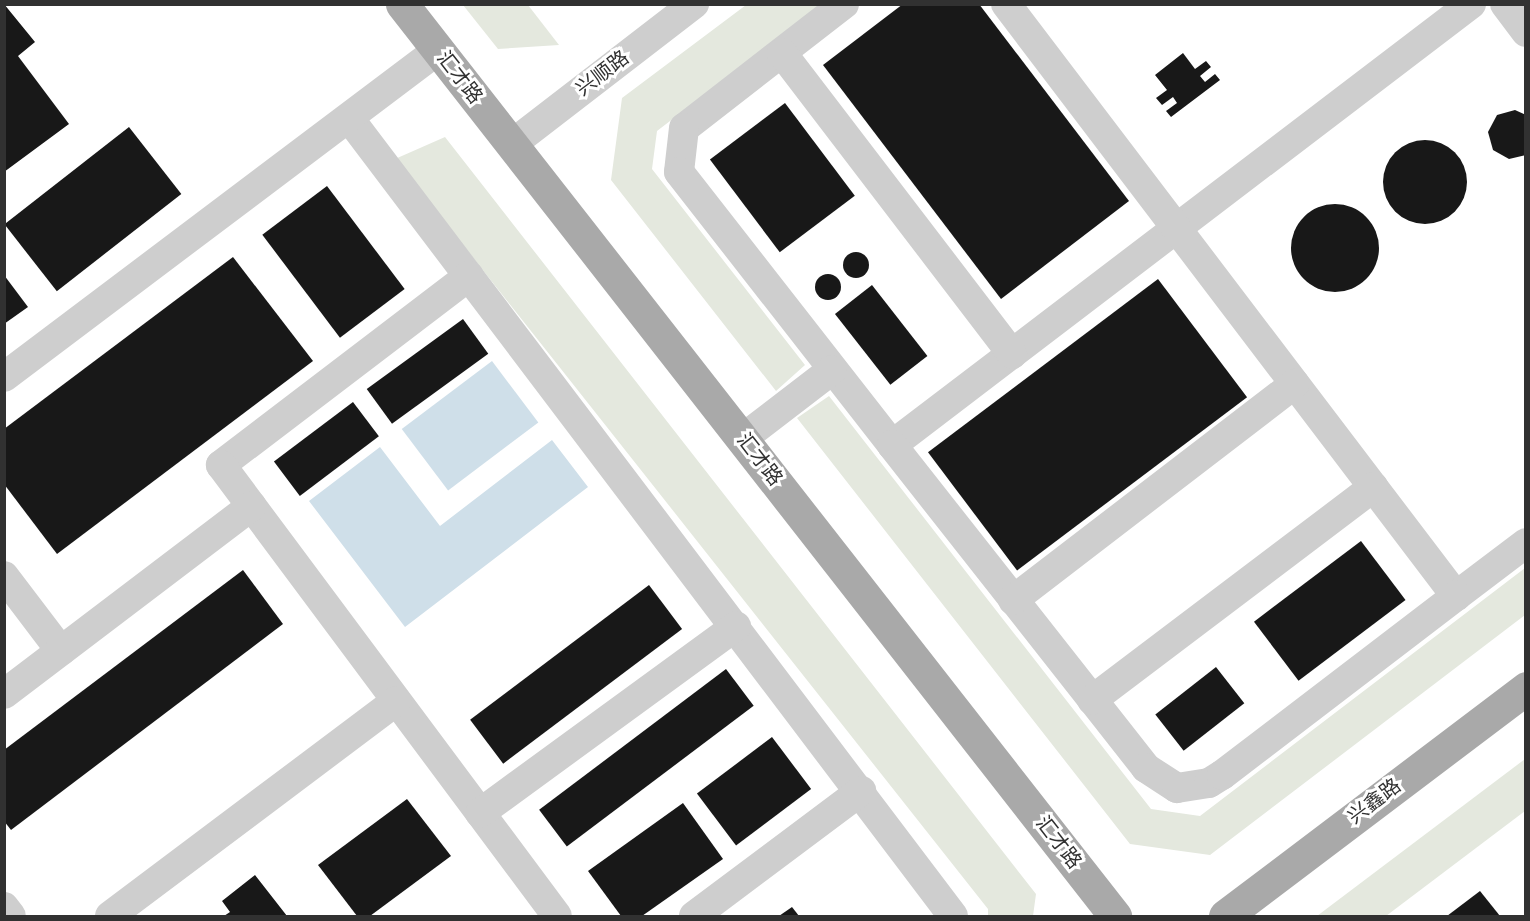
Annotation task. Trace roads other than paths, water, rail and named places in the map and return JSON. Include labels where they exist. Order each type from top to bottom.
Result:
[{"type":"main road","name":"汇才路","points":[[402,4],[1115,916]]},
{"type":"main road","name":"兴鑫路","points":[[1225,916],[1526,688]]},
{"type":"street","name":"兴顺路","points":[[512,144],[694,4]]},
{"type":"street","points":[[844,4],[684,128],[679,172],[1092,700],[1161,781],[1176,788],[1209,783],[1526,543]]},
{"type":"street","points":[[1006,4],[1456,596]]},
{"type":"street","points":[[892,445],[1471,4]]},
{"type":"street","points":[[1505,4],[1526,32]]},
{"type":"street","points":[[4,377],[438,50]]},
{"type":"street","points":[[782,53],[1012,354]]},
{"type":"street","points":[[349,117],[861,791],[953,916]]},
{"type":"street","points":[[469,276],[221,465],[557,916]]},
{"type":"street","points":[[742,439],[832,370]]},
{"type":"street","points":[[1013,600],[1295,384]]},
{"type":"street","points":[[1092,700],[1374,487]]},
{"type":"street","points":[[4,694],[252,506]]},
{"type":"street","points":[[4,576],[61,651]]},
{"type":"street","points":[[480,813],[736,626]]},
{"type":"street","points":[[110,916],[396,701]]},
{"type":"street","points":[[694,916],[861,791]]},
{"type":"street","points":[[4,907],[11,916]]}]
